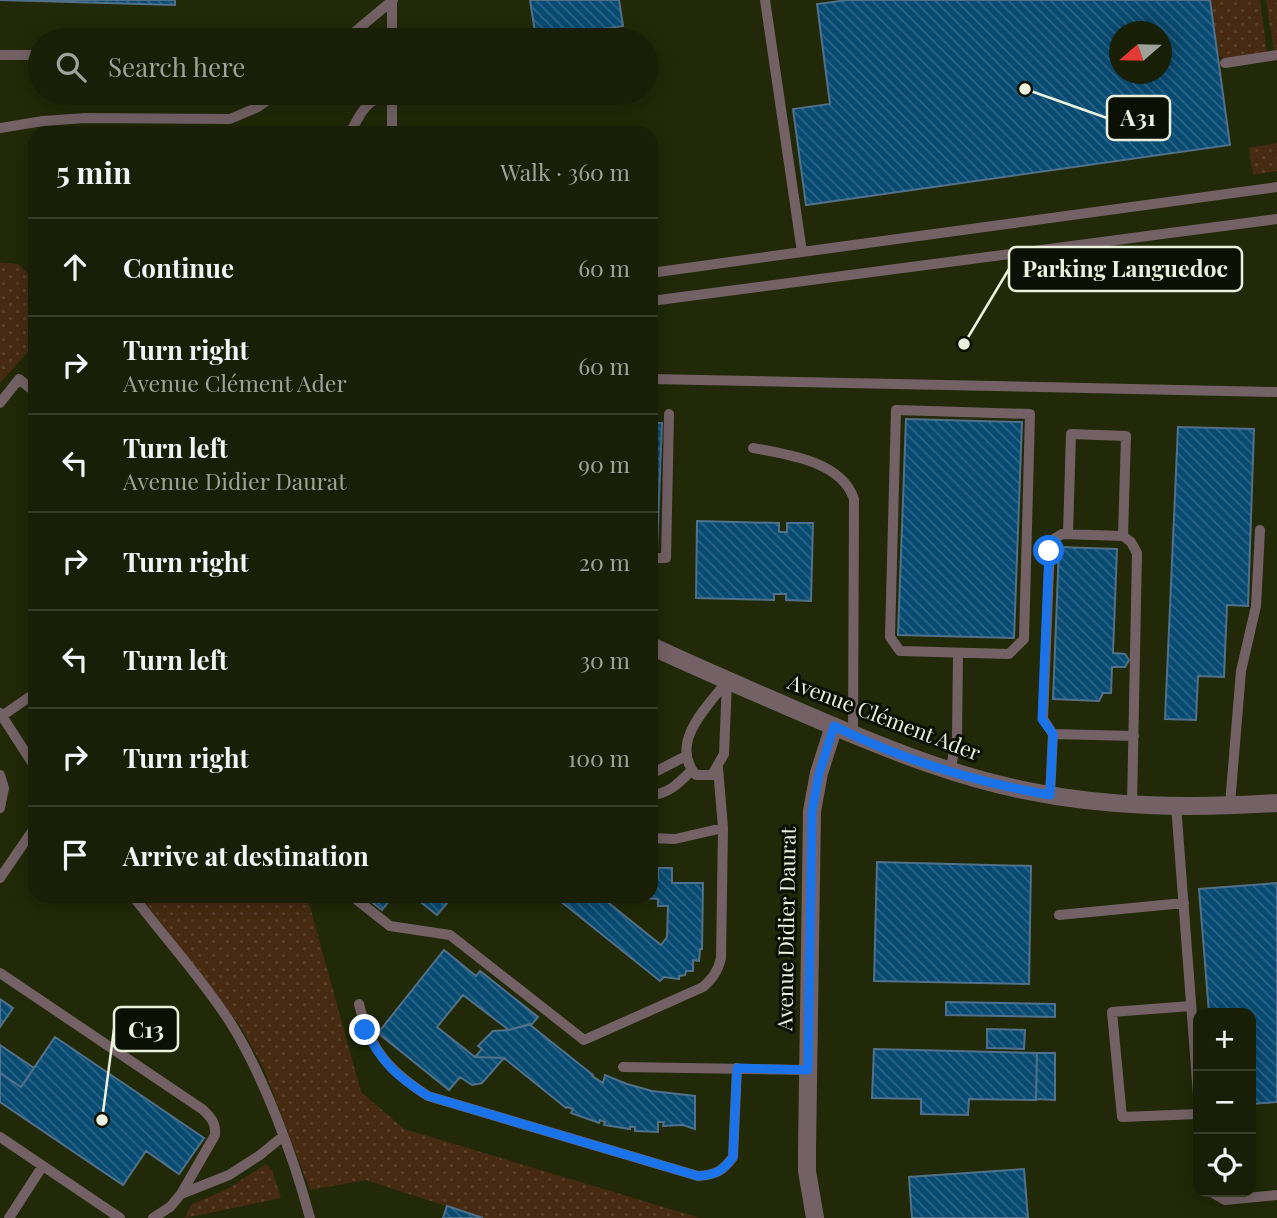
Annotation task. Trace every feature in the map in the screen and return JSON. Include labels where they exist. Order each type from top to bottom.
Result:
[{"type":"street","name":"Avenue Clément Ader","points":[[658,649],[853,736],[950,772],[1050,795],[1132,805],[1277,803]]},
{"type":"street","name":"Avenue Didier Daurat","points":[[815,1218],[807,1171],[812,811],[819,774],[834,726]]},
{"type":"lane","points":[[765,0],[802,252]]},
{"type":"lane","points":[[360,28],[393,1]]},
{"type":"lane","points":[[392,28],[393,1]]},
{"type":"lane","points":[[0,55],[28,55]]},
{"type":"lane","points":[[1226,63],[1277,55]]},
{"type":"lane","points":[[0,128],[85,118],[230,119],[261,105]]},
{"type":"lane","points":[[353,126],[367,105]]},
{"type":"lane","points":[[392,105],[392,126]]},
{"type":"lane","points":[[658,272],[1277,187]]},
{"type":"lane","points":[[658,300],[1277,219]]},
{"type":"lane","points":[[0,403],[19,379],[28,386]]},
{"type":"lane","points":[[658,379],[1277,392]]},
{"type":"lane","points":[[896,410],[1030,414],[1024,639],[1009,654],[958,653],[900,651],[890,638],[896,410]]},
{"type":"lane","points":[[658,558],[666,558],[669,414]]},
{"type":"lane","points":[[1068,534],[1071,434],[1126,436],[1123,536]]},
{"type":"lane","points":[[753,448],[794,456],[812,463],[841,477],[850,486],[854,499],[853,736]]},
{"type":"lane","points":[[1230,804],[1241,670],[1256,606],[1260,530]]},
{"type":"lane","points":[[1050,795],[1053,734],[1042,719],[1049,551],[1052,540],[1062,534],[1123,536],[1131,542],[1137,553],[1132,805]]},
{"type":"lane","points":[[950,772],[957,737],[958,653]]},
{"type":"lane","points":[[718,768],[712,775],[696,775],[686,756],[688,736],[727,681]]},
{"type":"lane","points":[[361,903],[390,926],[450,935],[584,1040],[703,987],[712,979],[721,958],[723,828],[718,768],[725,746],[727,681]]},
{"type":"lane","points":[[28,698],[1,715],[28,756]]},
{"type":"lane","points":[[1053,734],[1133,736]]},
{"type":"lane","points":[[658,770],[686,756]]},
{"type":"lane","points":[[658,794],[674,788],[692,770]]},
{"type":"lane","points":[[0,775],[4,788],[0,808]]},
{"type":"lane","points":[[1176,805],[1196,1071]]},
{"type":"lane","points":[[658,838],[676,839],[723,828]]},
{"type":"lane","points":[[0,878],[28,837]]},
{"type":"lane","points":[[138,903],[241,1040],[282,1137],[310,1218]]},
{"type":"lane","points":[[1059,915],[1184,903]]},
{"type":"lane","points":[[0,973],[211,1117],[216,1126],[215,1135],[181,1194],[170,1207],[153,1218]]},
{"type":"lane","points":[[359,1004],[365,1030],[379,1056],[404,1081],[428,1096],[698,1176],[712,1175],[725,1169],[733,1157],[737,1068]]},
{"type":"lane","points":[[1191,1006],[1112,1012],[1122,1117],[1193,1114]]},
{"type":"lane","points":[[623,1067],[808,1070]]},
{"type":"lane","points":[[0,1137],[120,1218]]},
{"type":"lane","points":[[181,1194],[229,1175],[282,1137]]},
{"type":"lane","points":[[9,1218],[42,1167]]},
{"type":"lane","points":[[1220,1197],[1225,1200],[1277,1195]]},
{"type":"shaded area","points":[[1210,0],[1260,0],[1267,53],[1226,61],[1219,55]]},
{"type":"shaded area","points":[[1266,0],[1277,0],[1277,52],[1274,52]]},
{"type":"shaded area","points":[[1277,143],[1277,171],[1253,175],[1249,148]]},
{"type":"shaded area","points":[[0,263],[18,264],[28,274],[28,352],[0,383]]},
{"type":"shaded area","points":[[145,903],[309,903],[361,1092],[404,1129],[700,1218],[483,1218],[366,1180],[310,1190],[264,1069],[241,1027]]},
{"type":"shaded area","points":[[266,1164],[272,1170],[281,1198],[185,1218],[191,1205],[229,1188]]},
{"type":"building","points":[[0,0],[175,0],[175,5]]},
{"type":"building","points":[[530,0],[619,0],[623,26],[534,28]]},
{"type":"building","points":[[848,0],[1210,0],[1230,145],[806,205],[793,109],[830,104],[817,4]]},
{"type":"building","points":[[906,419],[1022,422],[1014,638],[898,635]]},
{"type":"building","points":[[658,423],[662,423],[658,525]]},
{"type":"building","points":[[1178,427],[1254,429],[1248,606],[1227,605],[1224,677],[1198,676],[1196,720],[1165,719]]},
{"type":"building","points":[[697,521],[779,523],[779,532],[787,532],[787,523],[813,523],[811,601],[786,600],[786,594],[774,594],[774,600],[696,598]]},
{"type":"building","points":[[1059,547],[1117,549],[1113,653],[1125,654],[1129,660],[1125,667],[1112,667],[1111,693],[1103,693],[1099,701],[1053,699]]},
{"type":"building","points":[[877,862],[1031,866],[1029,984],[874,981]]},
{"type":"building","points":[[658,868],[672,868],[672,883],[703,883],[702,949],[699,961],[693,960],[693,971],[686,971],[679,979],[664,977],[660,981],[563,903],[609,903],[661,945],[667,937],[668,906],[658,906]]},
{"type":"building","points":[[1277,883],[1277,1102],[1256,1104],[1256,1008],[1209,1008],[1199,889]]},
{"type":"building","points":[[373,903],[388,903],[382,910]]},
{"type":"building","points":[[422,903],[447,903],[437,915]]},
{"type":"building","points":[[444,950],[476,976],[480,971],[538,1017],[532,1024],[509,1030],[463,995],[437,1027],[475,1057],[504,1058],[482,1083],[472,1085],[460,1077],[449,1090],[378,1033]]},
{"type":"building","points":[[0,999],[13,1008],[0,1027]]},
{"type":"building","points":[[946,1002],[1055,1004],[1055,1017],[946,1015]]},
{"type":"building","points":[[529,1024],[603,1083],[605,1075],[652,1091],[695,1096],[695,1129],[683,1125],[663,1126],[664,1122],[658,1122],[658,1132],[604,1125],[605,1122],[600,1120],[599,1123],[571,1113],[573,1109],[566,1108],[504,1058],[475,1057],[482,1049],[478,1046],[493,1031]]},
{"type":"building","points":[[987,1029],[1025,1030],[1024,1049],[987,1048]]},
{"type":"building","points":[[55,1037],[204,1138],[179,1174],[146,1151],[123,1185],[0,1102],[0,1073],[21,1087]]},
{"type":"building","points":[[0,1045],[34,1068],[21,1087],[0,1073]]},
{"type":"building","points":[[874,1049],[1037,1053],[1036,1100],[969,1099],[968,1115],[921,1114],[921,1099],[872,1098]]},
{"type":"building","points":[[1037,1053],[1055,1053],[1055,1100],[1036,1099]]},
{"type":"building","points":[[1024,1169],[1028,1218],[912,1218],[909,1177]]},
{"type":"building","points":[[447,1206],[483,1218],[443,1218]]},
{"type":"place","name":"A31","points":[[1025,89]]},
{"type":"place","name":"Parking Languedoc","points":[[964,344]]},
{"type":"place","name":"C13","points":[[102,1120]]},
{"type":"route","points":[[365,1030],[379,1056],[404,1081],[428,1096],[698,1176],[712,1175],[725,1169],[733,1157],[737,1068],[808,1070],[812,811],[819,774],[834,726],[853,736],[950,772],[1050,795],[1053,734],[1042,719],[1049,551]]}]
